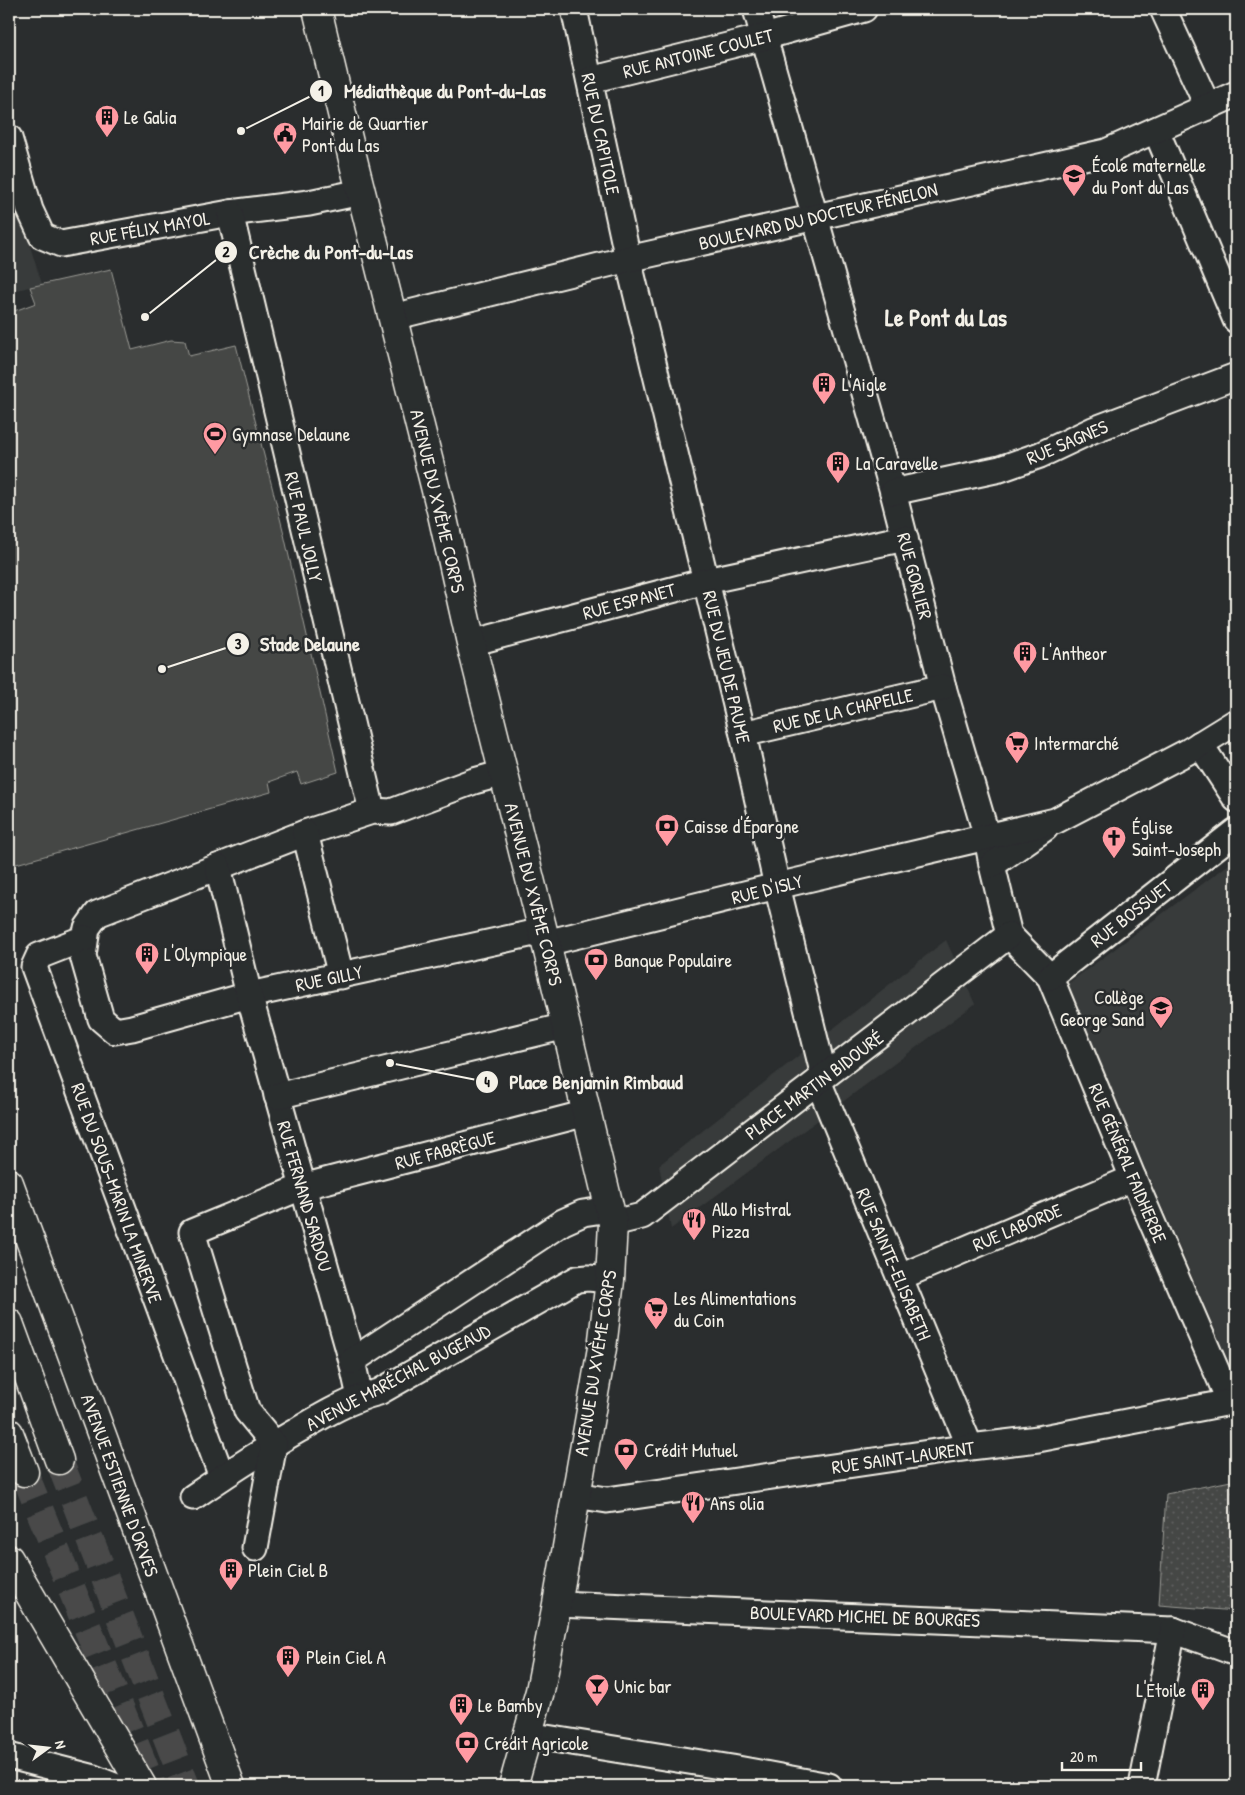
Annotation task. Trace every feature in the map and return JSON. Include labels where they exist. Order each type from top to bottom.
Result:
[{"type":"main road","name":"AVENUE DU XVÈME CORPS","points":[[317,9],[440,505],[471,643],[545,937],[611,1216],[610,1280],[602,1348],[540,1691],[513,1786]]},
{"type":"main road","name":"AVENUE ESTIENNE D'ORVES","points":[[9,1183],[231,1786]]},
{"type":"main road","points":[[9,1323],[59,1460]]},
{"type":"main road","points":[[9,1433],[24,1472]]},
{"type":"main road","points":[[9,1559],[142,1786]]},
{"type":"street","name":"RUE DU CAPITOLE","points":[[574,9],[628,258]]},
{"type":"street","name":"RUE GORLIER","points":[[756,9],[893,492],[944,687],[987,837],[1009,936]]},
{"type":"street","name":"RUE ANTOINE COULET","points":[[590,80],[764,37],[864,9]]},
{"type":"street","points":[[1162,9],[1208,107]]},
{"type":"street","name":"BOULEVARD DU DOCTEUR FÉNELON","points":[[393,317],[628,258],[1106,152],[1236,94]]},
{"type":"street","points":[[1156,130],[1236,320]]},
{"type":"street","name":"RUE FÉLIX MAYOL","points":[[9,138],[30,210],[42,236],[61,244],[230,213],[309,203],[361,192]]},
{"type":"street","name":"RUE PAUL JOLLY","points":[[230,213],[372,812]]},
{"type":"street","name":"RUE DU JEU DE PAUME","points":[[628,258],[743,734],[821,1079]]},
{"type":"street","name":"RUE SAGNES","points":[[893,492],[1000,469],[1024,461],[1093,430],[1236,376]]},
{"type":"street","name":"RUE ESPANET","points":[[471,643],[706,580],[905,538]]},
{"type":"street","name":"RUE DE LA CHAPELLE","points":[[743,734],[944,687]]},
{"type":"street","points":[[992,865],[1056,821],[1200,744],[1236,722]]},
{"type":"street","points":[[1200,744],[1236,798]]},
{"type":"street","points":[[85,938],[87,928],[97,914],[305,833],[372,812],[391,812],[474,782],[504,774]]},
{"type":"street","name":"RUE D'ISLY","points":[[545,937],[777,886],[1056,821]]},
{"type":"street","name":"RUE BOSSUET","points":[[1050,977],[1236,831]]},
{"type":"street","points":[[305,833],[341,976]]},
{"type":"street","name":"RUE FERNAND SARDOU","points":[[218,867],[249,995],[352,1361],[360,1397]]},
{"type":"street","name":"RUE GÉNÉRAL FAIDHERBE","points":[[1009,936],[1050,977],[1133,1178],[1233,1401]]},
{"type":"street","name":"PLACE MARTIN BIDOURÉ","points":[[611,1216],[642,1216],[1009,936]]},
{"type":"street","name":"RUE GILLY","points":[[85,938],[83,956],[95,1002],[102,1020],[115,1031],[132,1028],[249,995],[545,937]]},
{"type":"street","name":"RUE DU SOUS-MARIN LA MINERVE","points":[[85,938],[39,956],[34,967],[222,1477]]},
{"type":"street","points":[[277,1096],[566,1026]]},
{"type":"street","name":"RUE SAINTE-ELISABETH","points":[[821,1079],[970,1447]]},
{"type":"street","name":"RUE FABRÈGUE","points":[[274,1444],[247,1411],[192,1232],[302,1187],[587,1113]]},
{"type":"street","name":"RUE LABORDE","points":[[900,1277],[1133,1178]]},
{"type":"street","name":"AVENUE MARÉCHAL BUGEAUD","points":[[352,1361],[563,1222],[583,1213],[611,1216]]},
{"type":"street","name":"AVENUE MARÉCHAL BUGEAUD","points":[[193,1497],[274,1444],[360,1397],[379,1392],[577,1279],[610,1280]]},
{"type":"street","name":"RUE SAINT-LAURENT","points":[[575,1495],[606,1500],[970,1447],[1038,1439],[1233,1401]]},
{"type":"street","points":[[255,1548],[274,1444]]},
{"type":"street","name":"BOULEVARD MICHEL DE BOURGES","points":[[557,1604],[1173,1630],[1236,1653]]},
{"type":"street","points":[[1142,1786],[1173,1630]]},
{"type":"street","points":[[528,1735],[732,1777],[829,1786]]},
{"type":"street","points":[[9,1756],[114,1786]]},
{"type":"shaded area","points":[[9,180],[42,284],[9,292]]},
{"type":"shaded area","points":[[111,269],[132,350],[171,340],[185,341],[189,356],[236,345],[283,530],[338,772],[301,784],[297,772],[269,782],[271,792],[9,866],[9,313],[36,303],[30,287]]},
{"type":"shaded area","name":"Collège George Sand","points":[[1236,859],[1236,1378],[1066,985]]},
{"type":"shaded area","points":[[946,940],[975,1004],[671,1229],[659,1165]]},
{"type":"shaded area","points":[[1236,1480],[1236,1611],[1159,1605],[1166,1494]]},
{"type":"tunnel","points":[[59,1460],[186,1786]]},
{"type":"tunnel","points":[[24,1472],[152,1786]]},
{"type":"place","name":"Médiathèque du Pont-du-Las","points":[[241,131]]},
{"type":"place","name":"Le Galia","points":[[107,138]]},
{"type":"place","name":"Mairie de Quartier Pont du Las","points":[[285,155]]},
{"type":"place","name":"École maternelle du Pont du Las","points":[[1074,197]]},
{"type":"place","name":"Crèche du Pont-du-Las","points":[[145,317]]},
{"type":"place","name":"L'Aigle","points":[[824,405]]},
{"type":"place","name":"Gymnase Delaune","points":[[215,455]]},
{"type":"place","name":"La Caravelle","points":[[838,484]]},
{"type":"place","name":"Stade Delaune","points":[[162,669]]},
{"type":"place","name":"L'Antheor","points":[[1025,674]]},
{"type":"place","name":"Intermarché","points":[[1017,764]]},
{"type":"place","name":"Caisse d'Épargne","points":[[667,847]]},
{"type":"place","name":"Église Saint-Joseph","points":[[1114,859]]},
{"type":"place","name":"L'Olympique","points":[[147,975]]},
{"type":"place","name":"Banque Populaire","points":[[596,981]]},
{"type":"place","name":"Collège George Sand","points":[[1161,1029]]},
{"type":"place","name":"Place Benjamin Rimbaud","points":[[390,1063]]},
{"type":"place","name":"Allo Mistral Pizza","points":[[694,1241]]},
{"type":"place","name":"Les Alimentations du Coin","points":[[656,1330]]},
{"type":"place","name":"Crédit Mutuel","points":[[626,1471]]},
{"type":"place","name":"Ans olia","points":[[693,1524]]},
{"type":"place","name":"Plein Ciel B","points":[[231,1591]]},
{"type":"place","name":"Plein Ciel A","points":[[288,1678]]},
{"type":"place","name":"Unic bar","points":[[597,1707]]},
{"type":"place","name":"L'Etoile","points":[[1203,1711]]},
{"type":"place","name":"Le Bamby","points":[[461,1726]]},
{"type":"place","name":"Crédit Agricole","points":[[467,1764]]},
{"type":"district","name":"Le Pont du Las","points":[[946,318]]}]
